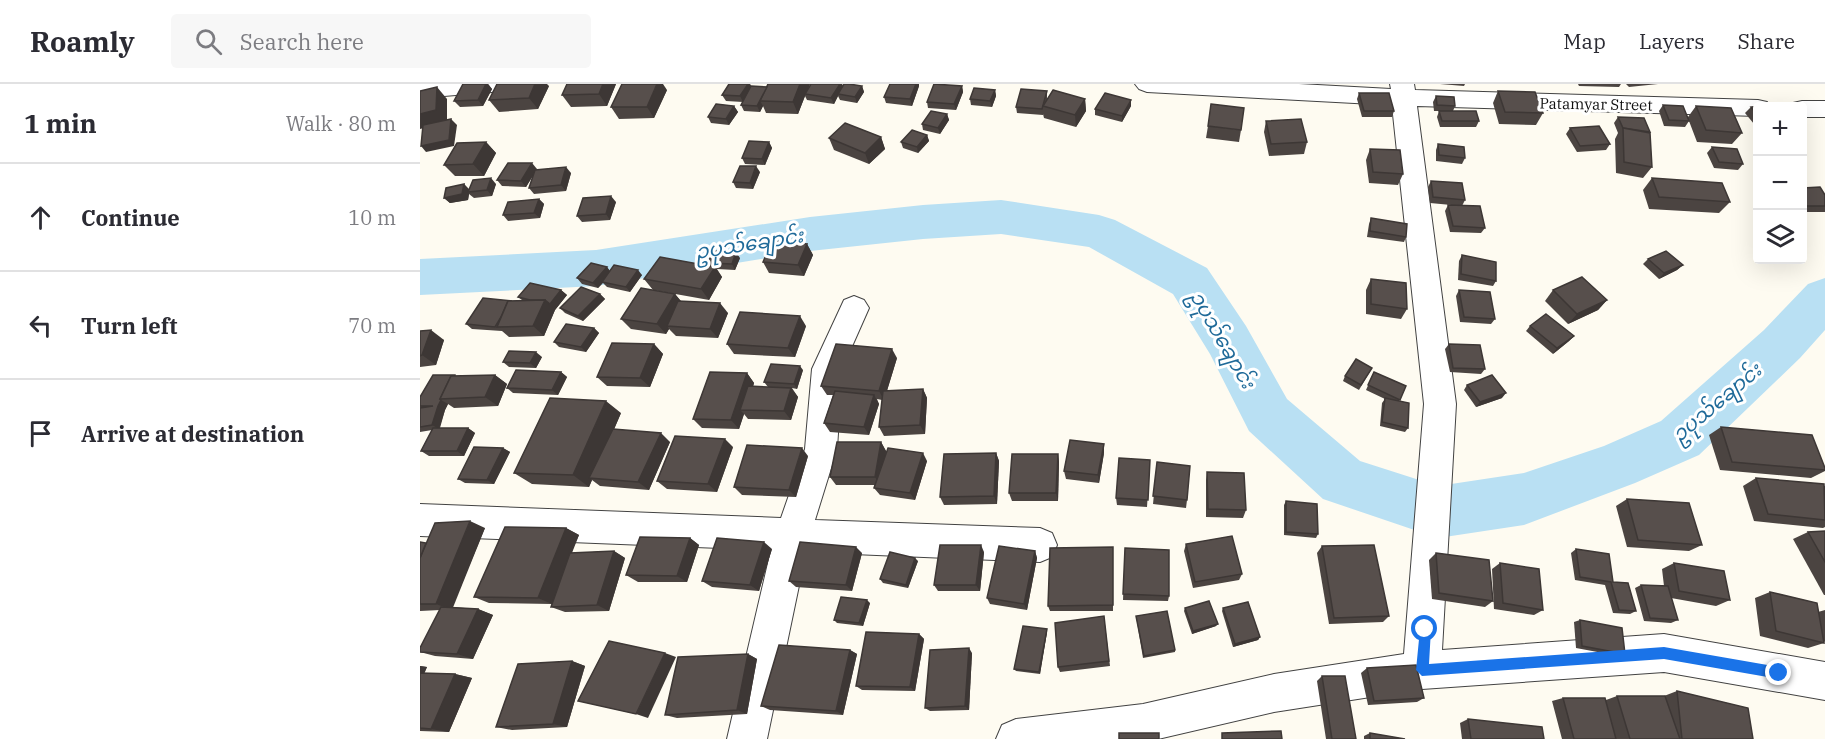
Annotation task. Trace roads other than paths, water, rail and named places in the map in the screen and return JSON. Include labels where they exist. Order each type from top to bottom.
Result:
[{"type":"street","points":[[420,90],[492,84]]},
{"type":"street","name":"Patamyar Street","points":[[1147,84],[1403,91],[1753,108]]},
{"type":"street","points":[[1403,91],[1440,404],[1422,670]]},
{"type":"street","points":[[1807,109],[1825,109]]},
{"type":"street","points":[[747,739],[792,536],[821,449],[826,369],[854,308]]},
{"type":"street","points":[[420,520],[1040,545]]},
{"type":"street","points":[[1016,739],[1143,723],[1274,693],[1422,670],[1664,653],[1825,681]]},
{"type":"waterway","name":"ဥပုသ်ချောင်း","points":[[420,277],[596,268],[810,234],[923,222],[1001,217],[1099,232],[1190,281],[1228,340],[1268,415],[1343,481],[1438,512],[1524,499],[1616,466],[1680,438],[1782,344],[1825,297]]}]
